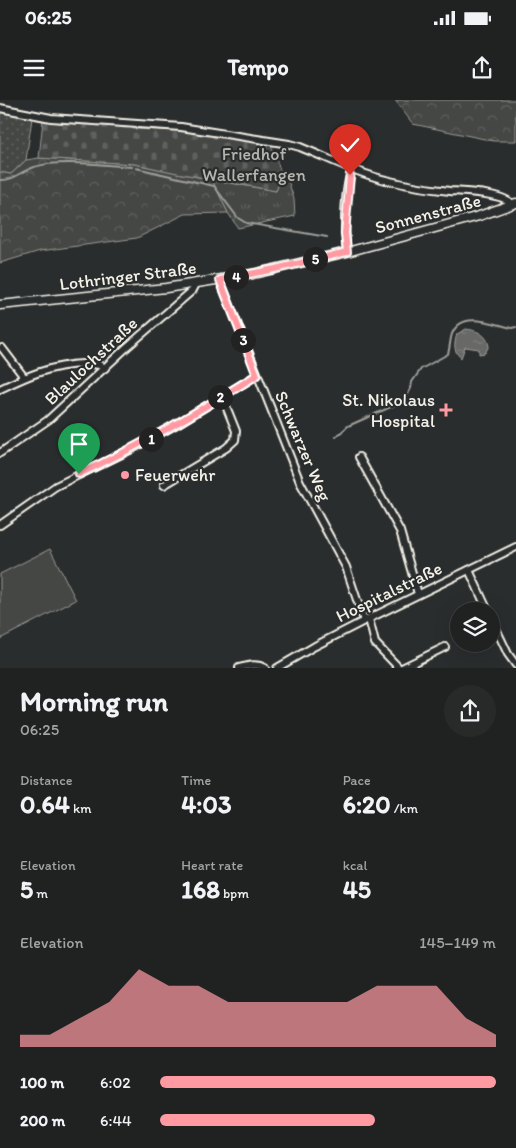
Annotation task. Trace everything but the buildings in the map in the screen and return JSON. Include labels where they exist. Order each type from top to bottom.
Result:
[{"type":"street","points":[[0,108],[51,118],[181,127],[262,139],[300,147],[378,178],[410,186],[502,198],[514,204]]},
{"type":"street","points":[[347,252],[345,233],[346,208],[352,168]]},
{"type":"street","name":"Sonnenstraße","points":[[347,252],[479,216],[514,204]]},
{"type":"street","name":"Lothringer Straße","points":[[0,305],[196,284],[260,272],[347,252]]},
{"type":"street","name":"Schwarzer Weg","points":[[220,280],[305,494],[334,542],[346,567],[376,643],[401,668]]},
{"type":"street","name":"Blaulochstraße","points":[[0,453],[48,420],[193,290],[196,284]]},
{"type":"street","points":[[2,348],[24,378]]},
{"type":"street","points":[[0,389],[43,370],[64,366],[98,364],[105,368]]},
{"type":"street","points":[[0,525],[56,486],[132,449],[257,375]]},
{"type":"street","points":[[164,485],[226,448],[235,440],[236,431],[222,396]]},
{"type":"street","points":[[358,457],[400,531],[418,594]]},
{"type":"street","name":"Hospitalstraße","points":[[277,668],[366,620],[516,547]]},
{"type":"street","points":[[469,570],[484,602]]},
{"type":"street","points":[[500,637],[516,665]]},
{"type":"street","points":[[401,668],[445,647]]},
{"type":"street","points":[[239,668],[259,665],[265,668]]},
{"type":"green space","points":[[395,100],[516,100],[516,141],[494,141],[413,124]]},
{"type":"green space","points":[[0,111],[32,118],[26,160],[11,174],[0,172]]},
{"type":"green space","name":"Friedhof Wallerfangen","points":[[43,120],[60,123],[130,126],[133,129],[181,130],[268,143],[271,145],[282,175],[276,191],[135,164],[39,158]]},
{"type":"green space","points":[[39,158],[135,164],[212,180],[228,213],[185,214],[137,238],[40,251],[0,263],[0,172],[11,174],[26,160]]},
{"type":"green space","points":[[286,174],[294,199],[295,216],[238,228],[228,213],[212,180],[276,191],[282,175]]},
{"type":"green space","points":[[50,549],[76,600],[0,639],[0,574]]},
{"type":"water","points":[[466,329],[474,330],[486,338],[489,346],[485,353],[479,354],[479,349],[465,347],[461,358],[458,355],[455,347],[457,334]]},
{"type":"waterway","points":[[0,180],[13,178],[34,167],[47,164],[79,163],[132,167]]},
{"type":"waterway","points":[[136,168],[214,186],[238,218],[246,223],[327,237]]},
{"type":"waterway","points":[[336,437],[348,426],[393,406],[407,396],[412,382],[421,369],[448,354],[452,334],[463,322],[479,320],[512,328],[516,327]]},
{"type":"place","name":"St. Nikolaus Hospital","points":[[446,410]]},
{"type":"place","name":"Feuerwehr","points":[[125,475]]},
{"type":"route","points":[[79,474],[132,449],[177,424],[257,375],[220,280],[347,252],[345,233],[350,175]]}]
